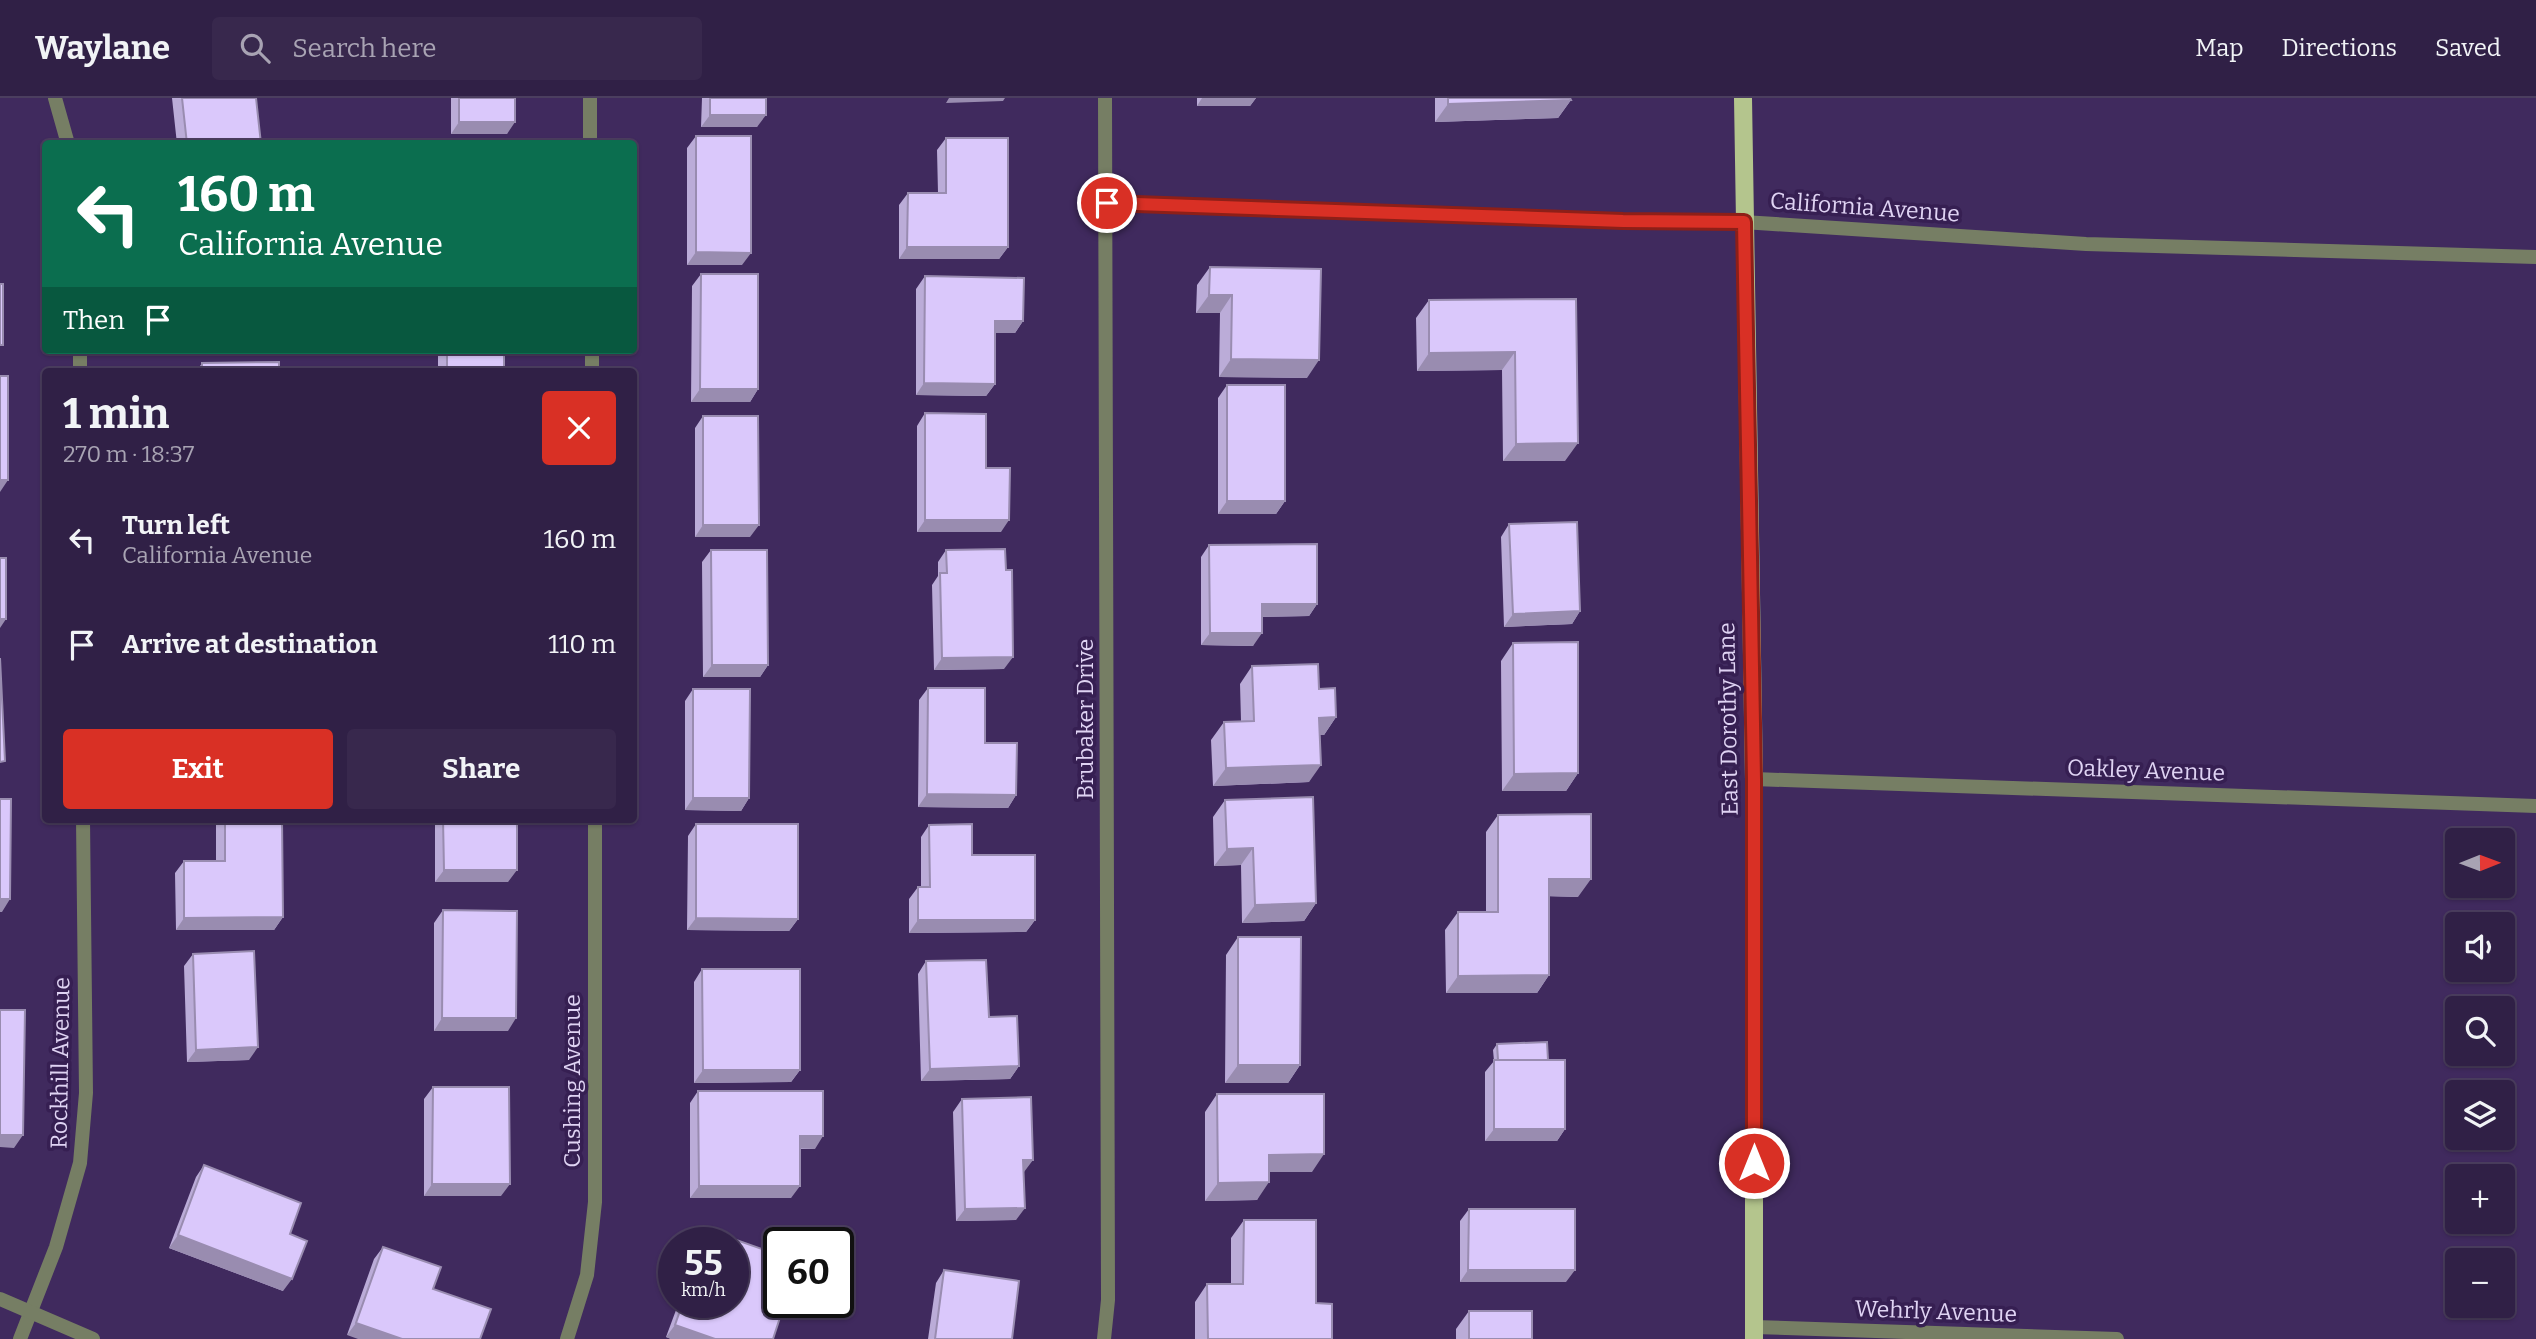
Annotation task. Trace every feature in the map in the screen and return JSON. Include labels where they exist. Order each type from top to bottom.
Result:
[{"type":"main road","name":"East Dorothy Lane","points":[[1743,98],[1754,779],[1754,1333]]},
{"type":"street","points":[[55,98],[67,140]]},
{"type":"street","points":[[590,98],[590,140]]},
{"type":"street","name":"Brubaker Drive","points":[[1104,1339],[1108,1300],[1105,98]]},
{"type":"street","name":"California Avenue","points":[[1107,203],[1623,221],[1744,222],[2085,244],[2536,257]]},
{"type":"street","name":"Oakley Avenue","points":[[1754,779],[2536,806]]},
{"type":"street","name":"Rockhill Avenue","points":[[20,1339],[56,1247],[80,1163],[86,1093],[83,823]]},
{"type":"street","name":"Cushing Avenue","points":[[567,1339],[587,1275],[595,1202],[595,823]]},
{"type":"street","points":[[0,1299],[93,1339]]},
{"type":"street","name":"Wehrly Avenue","points":[[1754,1333],[2117,1339]]},
{"type":"building","points":[[182,98],[256,98],[261,140],[187,140]]},
{"type":"building","points":[[459,98],[515,98],[515,122],[459,122]]},
{"type":"building","points":[[710,98],[766,98],[766,115],[710,115]]},
{"type":"building","points":[[1448,98],[1570,98],[1571,100],[1448,104]]},
{"type":"building","points":[[696,136],[751,136],[751,253],[696,252]]},
{"type":"building","points":[[946,138],[1008,138],[1008,247],[907,247],[908,193],[946,193]]},
{"type":"building","points":[[1210,267],[1321,269],[1319,360],[1231,359],[1232,295],[1209,295]]},
{"type":"building","points":[[701,274],[758,274],[758,389],[700,389]]},
{"type":"building","points":[[925,276],[1024,278],[1023,321],[995,321],[995,384],[924,383]]},
{"type":"building","points":[[0,284],[3,284],[3,345],[0,345]]},
{"type":"building","points":[[1576,299],[1578,443],[1516,444],[1515,352],[1429,353],[1429,300]]},
{"type":"building","points":[[447,354],[504,354],[504,368],[447,368]]},
{"type":"building","points":[[279,362],[279,368],[202,368],[202,363]]},
{"type":"building","points":[[0,376],[8,376],[8,480],[0,480]]},
{"type":"building","points":[[1227,385],[1285,385],[1285,501],[1227,501]]},
{"type":"building","points":[[925,413],[986,414],[986,468],[1010,468],[1009,520],[925,520]]},
{"type":"building","points":[[703,416],[758,416],[759,525],[703,525]]},
{"type":"building","points":[[1577,522],[1580,611],[1513,614],[1509,524]]},
{"type":"building","points":[[1317,544],[1317,604],[1262,604],[1262,633],[1210,633],[1209,545]]},
{"type":"building","points":[[1005,549],[1006,570],[1012,570],[1013,657],[942,658],[940,573],[947,573],[946,550]]},
{"type":"building","points":[[711,550],[767,550],[768,665],[712,665]]},
{"type":"building","points":[[0,558],[6,558],[6,619],[0,619]]},
{"type":"building","points":[[1578,642],[1578,773],[1514,774],[1513,643]]},
{"type":"building","points":[[0,658],[5,761],[0,762]]},
{"type":"building","points":[[1318,664],[1319,689],[1335,688],[1336,717],[1319,718],[1321,765],[1226,768],[1224,722],[1254,721],[1252,666]]},
{"type":"building","points":[[928,688],[985,688],[985,743],[1017,743],[1016,795],[927,794]]},
{"type":"building","points":[[693,689],[750,689],[749,798],[693,798]]},
{"type":"building","points":[[1313,797],[1316,903],[1255,905],[1253,848],[1227,849],[1225,800]]},
{"type":"building","points":[[0,799],[11,799],[10,899],[0,899]]},
{"type":"building","points":[[1591,814],[1591,879],[1549,879],[1549,975],[1458,976],[1458,912],[1498,912],[1498,815]]},
{"type":"building","points":[[225,823],[282,823],[283,917],[184,918],[184,861],[225,861]]},
{"type":"building","points":[[443,823],[517,823],[517,870],[444,870]]},
{"type":"building","points":[[696,824],[798,824],[798,919],[696,918]]},
{"type":"building","points":[[972,824],[972,855],[1035,855],[1035,920],[918,920],[918,887],[930,887],[929,825]]},
{"type":"building","points":[[443,910],[517,911],[516,1018],[442,1018]]},
{"type":"building","points":[[1238,937],[1301,937],[1300,1065],[1238,1065]]},
{"type":"building","points":[[254,951],[258,1047],[196,1050],[193,954]]},
{"type":"building","points":[[986,960],[989,1017],[1017,1016],[1019,1066],[930,1069],[926,961]]},
{"type":"building","points":[[702,969],[800,969],[800,1070],[703,1070]]},
{"type":"building","points":[[0,1010],[25,1010],[23,1135],[0,1135]]},
{"type":"building","points":[[1547,1042],[1548,1060],[1498,1060],[1497,1044]]},
{"type":"building","points":[[1494,1060],[1565,1060],[1565,1129],[1494,1129]]},
{"type":"building","points":[[433,1087],[509,1087],[510,1184],[432,1184]]},
{"type":"building","points":[[698,1091],[823,1091],[823,1136],[800,1136],[800,1186],[699,1186]]},
{"type":"building","points":[[1217,1094],[1324,1094],[1324,1154],[1269,1155],[1269,1182],[1218,1183]]},
{"type":"building","points":[[1031,1097],[1033,1160],[1023,1160],[1025,1208],[965,1209],[962,1099]]},
{"type":"building","points":[[204,1165],[301,1203],[290,1234],[307,1241],[292,1279],[178,1235]]},
{"type":"building","points":[[1469,1209],[1575,1209],[1575,1270],[1468,1270]]},
{"type":"building","points":[[1244,1220],[1316,1220],[1316,1303],[1332,1304],[1332,1339],[1208,1339],[1207,1284],[1243,1284]]},
{"type":"building","points":[[749,1244],[763,1249],[763,1318],[780,1318],[773,1339],[715,1339],[675,1325],[677,1318],[749,1318]]},
{"type":"building","points":[[383,1247],[441,1267],[433,1289],[491,1309],[480,1339],[402,1339],[356,1323]]},
{"type":"building","points":[[944,1270],[1019,1281],[1012,1339],[935,1339]]},
{"type":"building","points":[[1469,1311],[1532,1311],[1532,1339],[1469,1339]]},
{"type":"route","points":[[1107,203],[1623,221],[1744,222],[1754,779],[1754,1163]]}]
